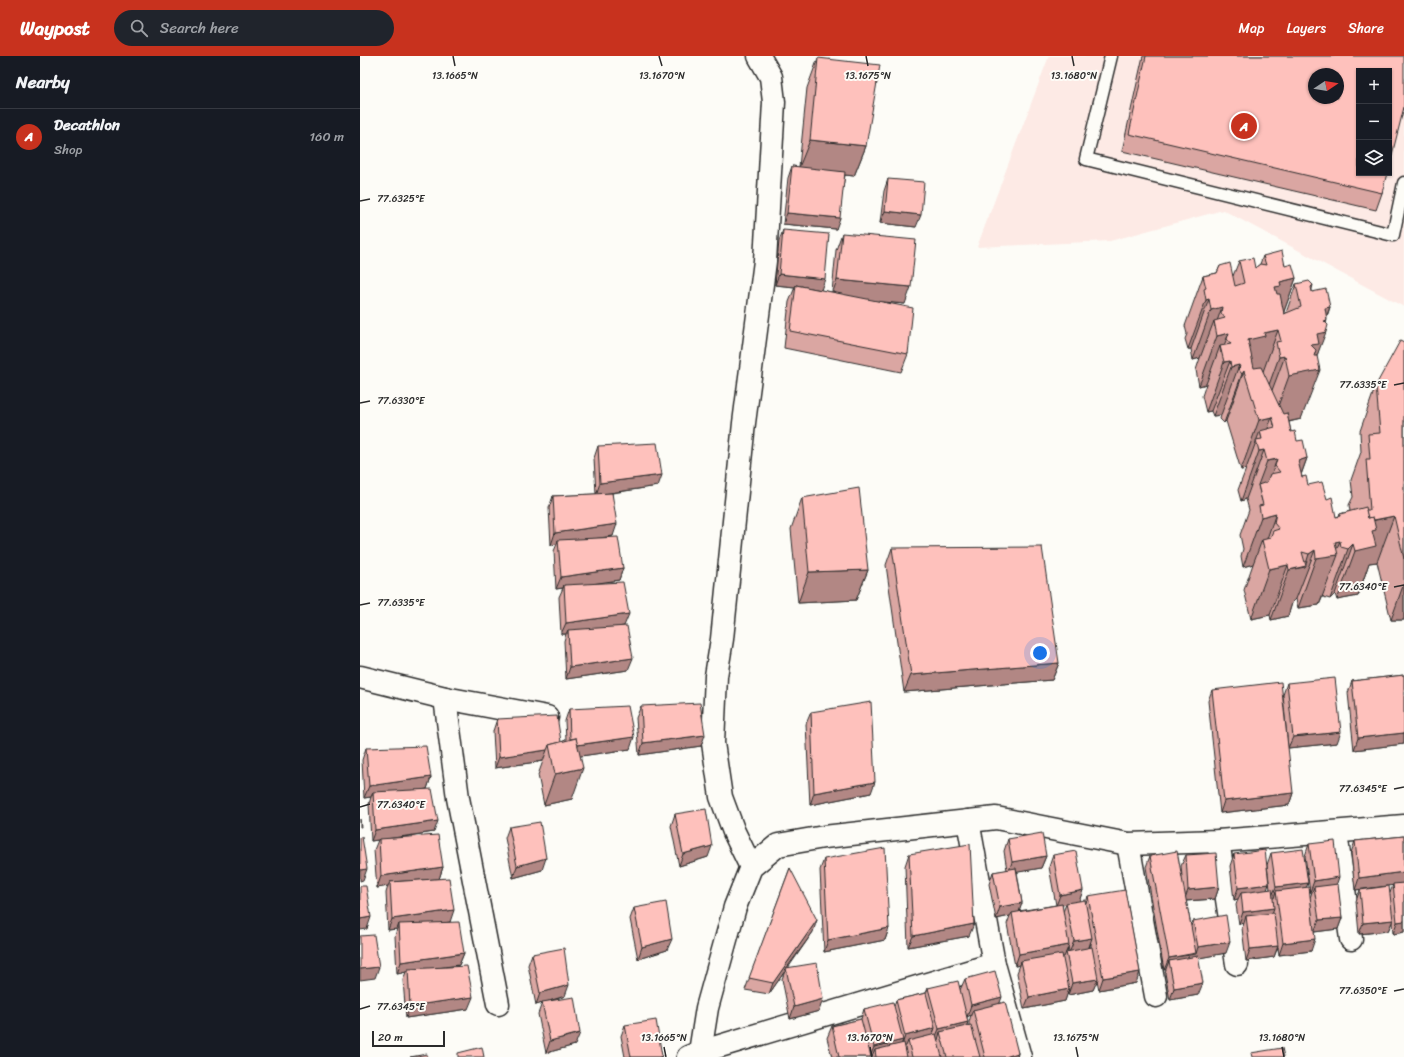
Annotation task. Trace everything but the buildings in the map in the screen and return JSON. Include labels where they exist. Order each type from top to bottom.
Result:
[{"type":"street","points":[[751,867],[734,832],[721,797],[713,743],[716,676],[722,639],[744,423],[765,261],[774,102],[771,77],[759,56]]},
{"type":"street","points":[[360,677],[445,698],[547,718]]},
{"type":"street","points":[[445,698],[458,798],[498,1004]]},
{"type":"street","points":[[694,1055],[735,907],[751,867],[778,845],[824,837],[996,818],[1128,844],[1218,841],[1336,833],[1404,826]]},
{"type":"street","points":[[968,821],[994,964],[1020,1057]]},
{"type":"street","points":[[1336,833],[1351,938]]},
{"type":"street","points":[[1218,841],[1237,964]]},
{"type":"street","points":[[1128,844],[1156,996]]},
{"type":"street","points":[[694,1055],[994,964]]},
{"type":"lane","points":[[1111,56],[1086,159],[1393,235],[1404,184]]},
{"type":"shaded area","points":[[1049,56],[1404,56],[1404,307],[1223,210],[1110,241],[977,247]]},
{"type":"place","name":"Decathlon","points":[[1244,126]]}]
